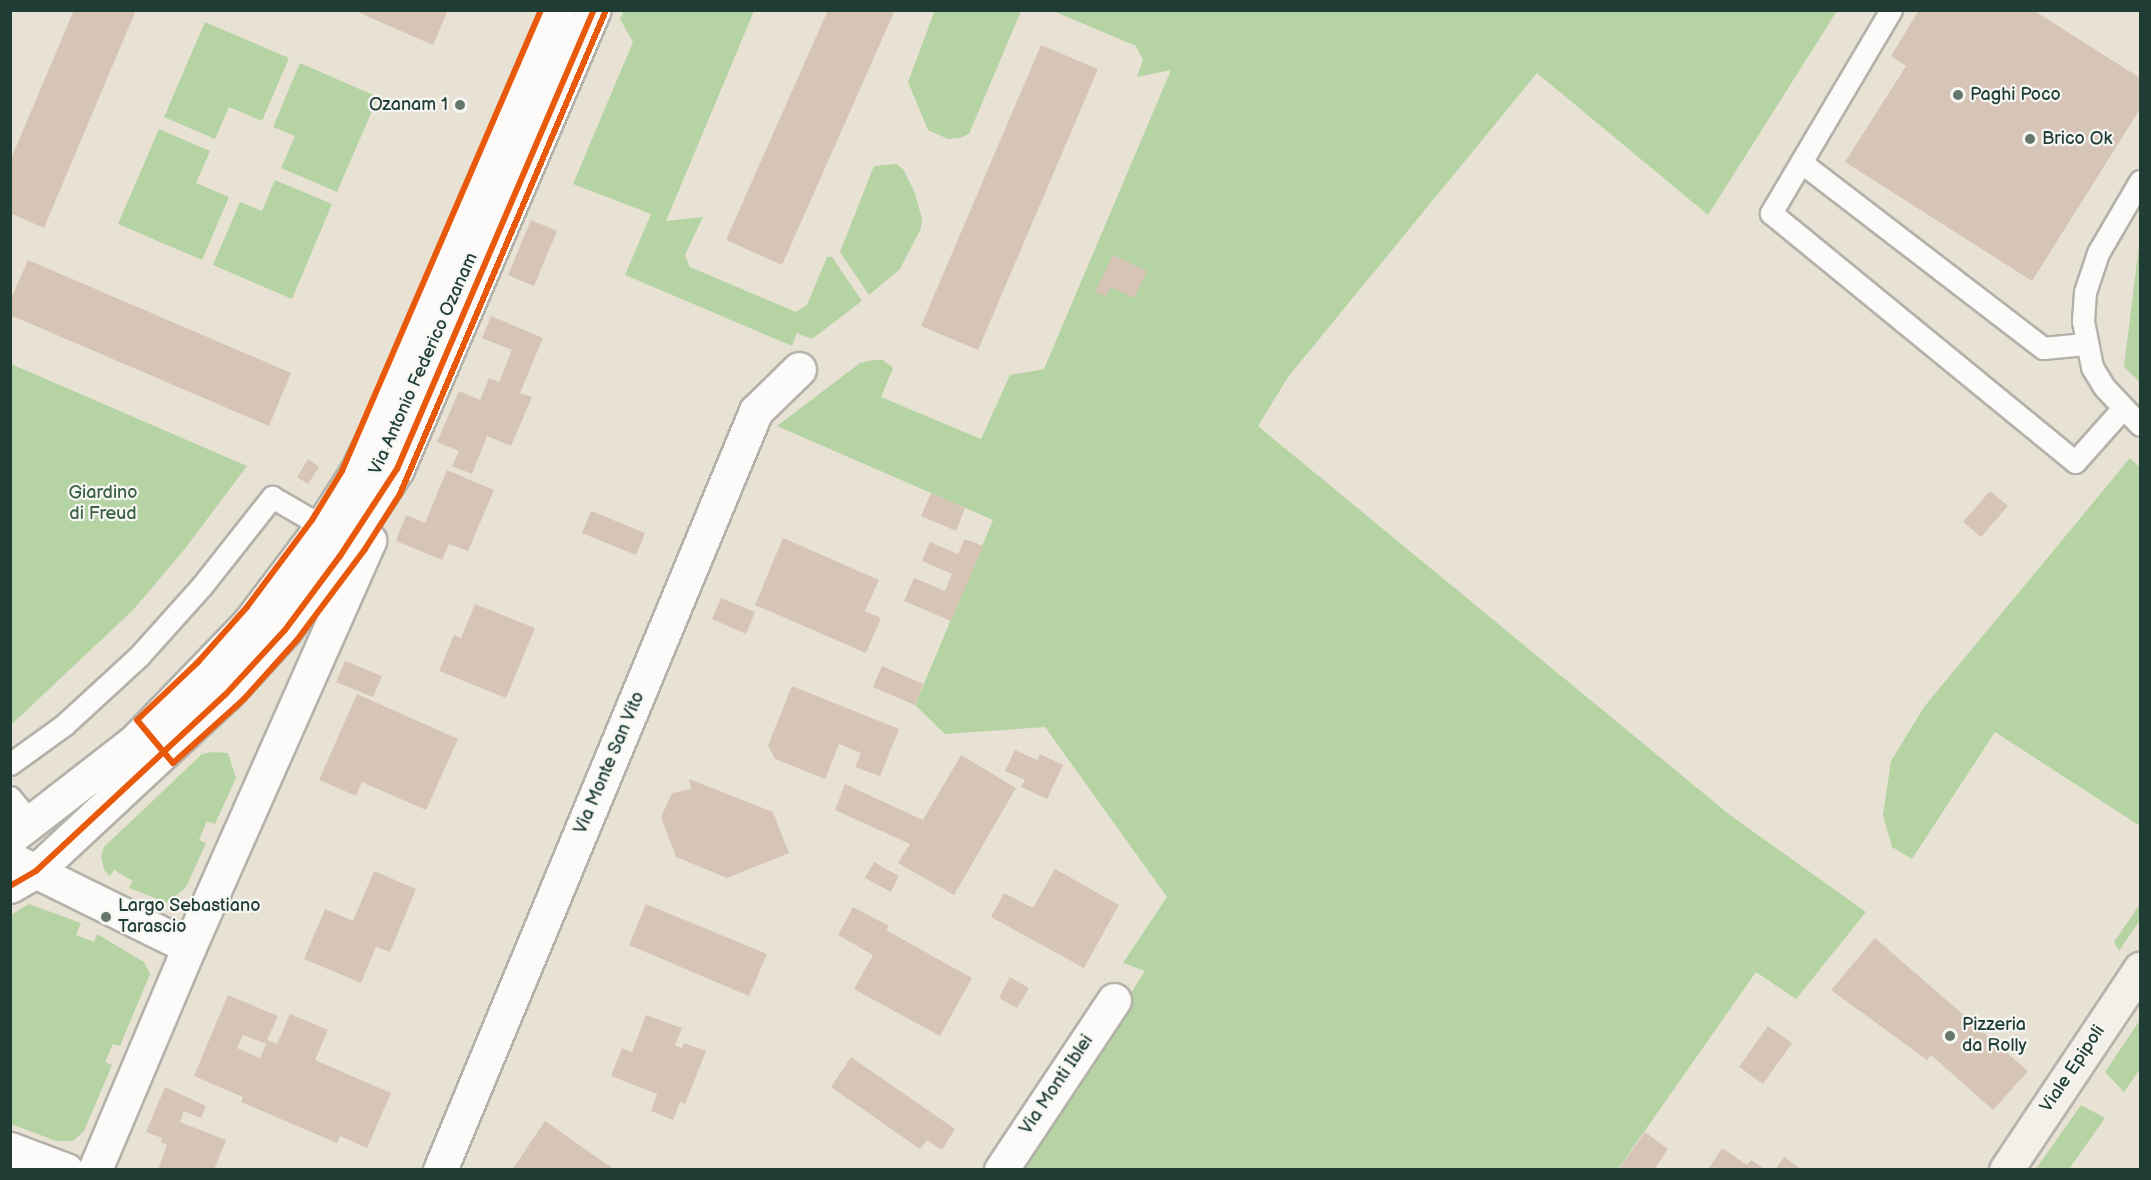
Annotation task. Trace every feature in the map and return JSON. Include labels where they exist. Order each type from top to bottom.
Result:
[{"type":"main road","name":"Viale Epipoli","points":[[2006,1170],[2140,969]]},
{"type":"street","name":"Via Antonio Federico Ozanam","points":[[20,830],[135,741],[249,623],[322,526],[356,474],[387,411],[558,10]]},
{"type":"street","name":"Via Antonio Federico Ozanam","points":[[19,872],[233,687],[326,575],[397,469],[594,10]]},
{"type":"street","name":"Via Monte San Vito","points":[[440,1170],[756,411],[799,369]]},
{"type":"street","points":[[95,1170],[189,947],[397,469]]},
{"type":"street","points":[[19,872],[189,947]]},
{"type":"street","name":"Via Monti Iblei","points":[[1001,1170],[1114,1000]]},
{"type":"street","points":[[10,1149],[66,1170]]},
{"type":"lane","points":[[1892,10],[1771,213],[2075,462],[2123,408]]},
{"type":"lane","points":[[1802,163],[2043,348],[2085,344]]},
{"type":"lane","points":[[2140,181],[2098,253],[2085,292],[2085,344],[2092,367],[2123,408],[2140,425]]},
{"type":"lane","points":[[10,764],[64,725],[139,657],[207,580],[272,497],[322,526]]},
{"type":"lane","points":[[10,796],[20,830]]},
{"type":"green space","points":[[624,10],[754,11],[666,221],[703,217],[685,255],[690,267],[796,312],[807,305],[827,257],[832,257],[862,301],[812,339],[797,333],[792,346],[625,275],[651,214],[573,184],[633,42],[620,19]]},
{"type":"green space","points":[[935,10],[1021,11],[969,134],[960,138],[948,139],[928,130],[908,82]]},
{"type":"green space","points":[[1053,11],[1837,11],[1708,215],[1537,73],[1288,377],[1258,426],[1730,815],[1866,912],[1796,999],[1756,972],[1618,1169],[1018,1169],[1145,971],[1123,963],[1167,897],[1045,727],[945,734],[915,705],[993,520],[777,426],[860,363],[883,360],[893,368],[881,397],[981,439],[1010,375],[1044,369],[1171,70],[1137,77],[1143,60],[1136,46]]},
{"type":"green space","points":[[205,22],[289,58],[262,121],[229,107],[215,139],[164,117]]},
{"type":"green space","points":[[300,63],[378,97],[337,192],[281,168],[295,136],[273,127]]},
{"type":"green space","points":[[159,129],[210,151],[196,183],[229,197],[202,260],[118,224]]},
{"type":"green space","points":[[896,164],[903,169],[914,191],[922,218],[921,228],[900,269],[869,295],[840,252],[874,166]]},
{"type":"green space","points":[[275,180],[332,204],[292,299],[213,265],[240,202],[262,211]]},
{"type":"green space","points":[[2140,237],[2140,382],[2124,367]]},
{"type":"green space","name":"Giardino di Freud","points":[[11,364],[247,466],[184,550],[133,610],[11,725]]},
{"type":"green space","points":[[2130,458],[2140,467],[2140,826],[1995,732],[1912,859],[1892,847],[1883,815],[1891,761],[1924,707]]},
{"type":"green space","points":[[228,753],[236,778],[215,824],[207,821],[199,840],[206,843],[186,887],[168,903],[129,888],[133,881],[114,870],[110,876],[104,870],[101,856],[104,847],[202,754]]},
{"type":"green space","points":[[29,904],[81,923],[76,935],[94,942],[97,934],[144,962],[150,974],[120,1046],[113,1044],[105,1062],[112,1065],[84,1131],[73,1141],[56,1141],[11,1124],[11,915]]},
{"type":"green space","points":[[2140,904],[2140,920],[2119,951],[2114,942]]},
{"type":"green space","points":[[2140,1020],[2140,1069],[2124,1092],[2105,1072]]},
{"type":"green space","points":[[2081,1105],[2105,1118],[2069,1169],[2036,1169]]},
{"type":"building","points":[[74,10],[136,10],[44,228],[10,213],[10,161]]},
{"type":"building","points":[[353,10],[448,10],[433,45]]},
{"type":"building","points":[[828,10],[895,10],[782,265],[726,240]]},
{"type":"building","points":[[1919,10],[2033,10],[2140,78],[2140,109],[2032,281],[1845,162],[1906,66],[1891,56]]},
{"type":"building","points":[[1041,45],[1098,69],[978,350],[921,326]]},
{"type":"building","points":[[531,220],[557,231],[534,286],[508,275]]},
{"type":"building","points":[[1113,255],[1147,271],[1134,298],[1111,287],[1106,296],[1095,292]]},
{"type":"building","points":[[28,260],[291,373],[269,426],[10,315],[10,301]]},
{"type":"building","points":[[491,316],[543,338],[520,393],[532,397],[511,446],[487,436],[472,474],[452,466],[459,451],[437,442],[459,391],[480,400],[489,378],[499,382],[512,350],[482,338]]},
{"type":"building","points":[[308,459],[319,467],[308,484],[297,477]]},
{"type":"building","points":[[447,470],[494,490],[468,551],[449,544],[442,560],[396,541],[406,515],[425,523]]},
{"type":"building","points":[[1990,491],[2008,506],[1981,537],[1963,522]]},
{"type":"building","points":[[931,493],[965,508],[956,531],[921,516]]},
{"type":"building","points":[[591,511],[645,533],[636,555],[582,533]]},
{"type":"building","points":[[783,538],[879,580],[865,611],[881,618],[866,653],[755,605]]},
{"type":"building","points":[[965,539],[983,546],[951,621],[904,601],[914,578],[945,591],[952,574],[922,561],[930,542],[958,554]]},
{"type":"building","points":[[721,598],[755,612],[746,634],[712,619]]},
{"type":"building","points":[[475,604],[535,628],[506,698],[439,671],[454,635],[461,638]]},
{"type":"building","points":[[345,661],[382,676],[373,697],[336,682]]},
{"type":"building","points":[[882,666],[923,684],[915,705],[873,687]]},
{"type":"building","points":[[792,686],[899,729],[880,776],[855,767],[861,753],[839,744],[825,779],[775,759],[768,745]]},
{"type":"building","points":[[357,694],[458,739],[426,810],[362,782],[356,796],[319,780]]},
{"type":"building","points":[[1015,750],[1037,760],[1040,754],[1063,765],[1047,799],[1021,787],[1025,780],[1005,771]]},
{"type":"building","points":[[961,755],[1016,788],[954,895],[898,863],[910,844],[835,810],[845,784],[923,820]]},
{"type":"building","points":[[689,779],[773,812],[789,853],[727,878],[676,857],[661,817],[672,793],[691,789]]},
{"type":"building","points":[[874,862],[899,876],[891,892],[865,878]]},
{"type":"building","points":[[1055,869],[1119,905],[1084,968],[991,917],[1004,893],[1033,908]]},
{"type":"building","points":[[374,871],[416,889],[390,952],[376,947],[361,983],[304,959],[325,909],[353,921]]},
{"type":"building","points":[[646,904],[767,954],[749,996],[629,945]]},
{"type":"building","points":[[853,907],[889,926],[886,930],[972,978],[940,1036],[854,989],[873,955],[838,935]]},
{"type":"building","points":[[1875,938],[2028,1071],[1993,1110],[1931,1055],[1927,1060],[1831,990]]},
{"type":"building","points":[[1010,977],[1029,988],[1017,1008],[999,998]]},
{"type":"building","points":[[228,995],[278,1016],[267,1040],[277,1044],[290,1014],[328,1030],[315,1060],[391,1093],[367,1148],[340,1136],[337,1143],[241,1102],[243,1097],[194,1076]],"holes":[[[243,1035],[266,1044],[260,1058],[237,1048]]]},
{"type":"building","points":[[646,1015],[682,1028],[675,1045],[682,1048],[684,1043],[706,1051],[685,1104],[680,1102],[673,1120],[651,1111],[657,1094],[611,1076],[622,1048],[632,1052]]},
{"type":"building","points":[[1768,1026],[1792,1043],[1763,1084],[1739,1067]]},
{"type":"building","points":[[851,1057],[955,1129],[942,1150],[927,1140],[920,1149],[831,1087]]},
{"type":"building","points":[[165,1087],[206,1106],[201,1118],[184,1111],[180,1122],[226,1140],[214,1170],[158,1170],[167,1145],[161,1142],[162,1138],[146,1132]]},
{"type":"building","points":[[545,1121],[615,1170],[512,1170]]},
{"type":"building","points":[[1645,1132],[1668,1149],[1654,1170],[1618,1170]]},
{"type":"building","points":[[1722,1148],[1747,1165],[1751,1160],[1766,1170],[1708,1170]]},
{"type":"building","points":[[1784,1157],[1802,1170],[1775,1170]]},
{"type":"cycle path","points":[[541,10],[342,471],[312,520],[247,607],[198,662],[137,720],[173,763],[244,699],[297,640],[365,549],[400,494],[606,10]]},
{"type":"cycle path","points":[[10,886],[36,871],[225,695],[285,630],[340,556],[397,469],[594,10]]},
{"type":"place","name":"Paghi Poco","points":[[1958,95]]},
{"type":"place","name":"Ozanam 1","points":[[460,105]]},
{"type":"place","name":"Brico Ok","points":[[2030,139]]},
{"type":"place","name":"Largo Sebastiano Tarascio","points":[[106,917]]},
{"type":"place","name":"Pizzeria da Rolly","points":[[1950,1036]]}]
